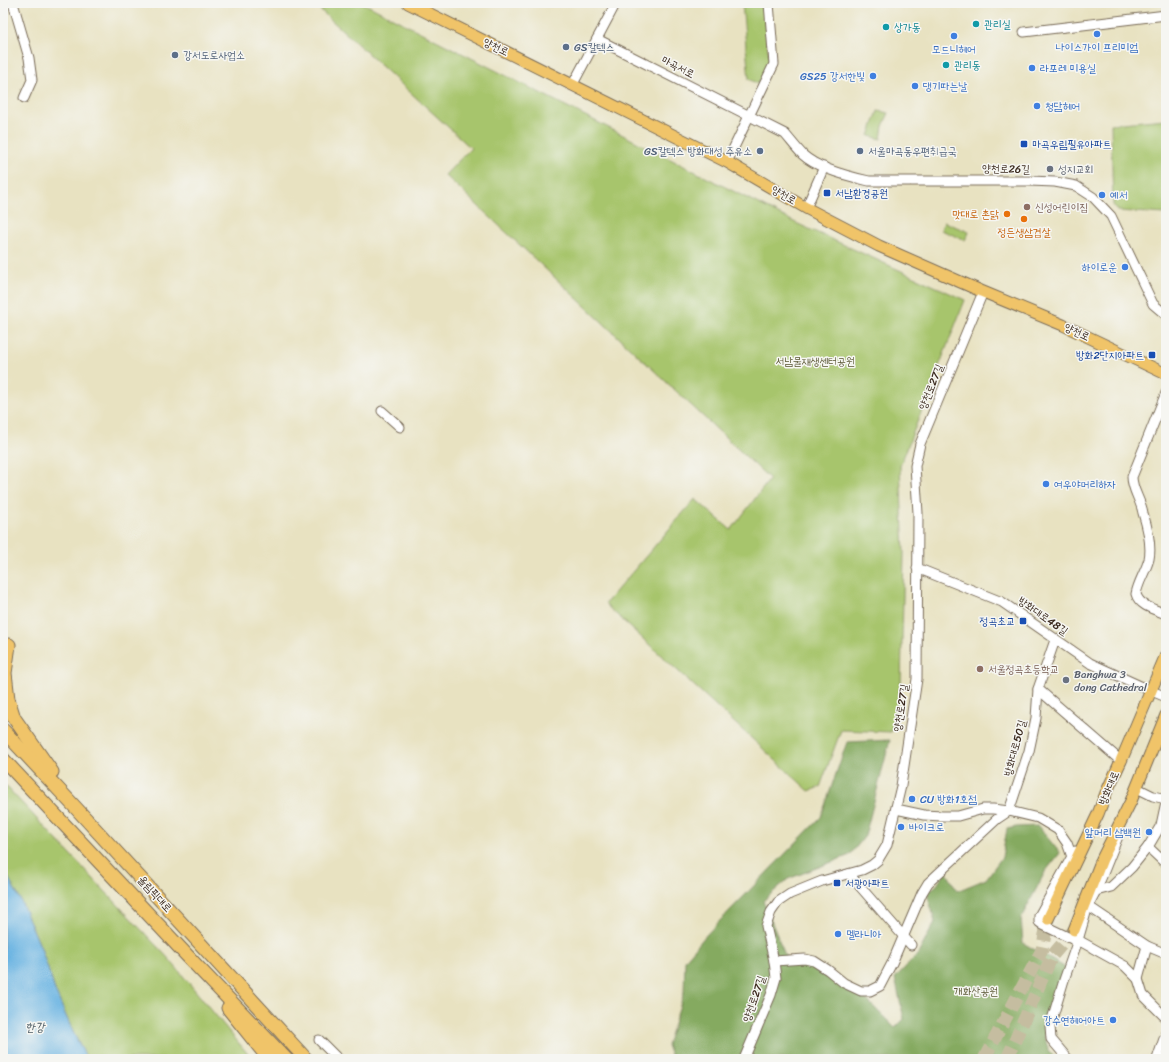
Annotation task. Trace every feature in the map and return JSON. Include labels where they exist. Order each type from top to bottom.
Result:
[{"type":"highway","points":[[6,642],[5,673],[8,699],[14,718],[75,807]]},
{"type":"highway","name":"올림픽대로","points":[[3,730],[306,1059]]},
{"type":"highway","name":"올림픽대로","points":[[3,759],[286,1059]]},
{"type":"highway","points":[[195,964],[237,1021],[269,1059]]},
{"type":"highway","points":[[294,1046],[312,1059]]},
{"type":"main road","name":"양천로","points":[[408,3],[727,162],[806,208],[879,246],[983,292],[1063,325],[1166,374]]},
{"type":"main road","name":"방화대로","points":[[1048,919],[1098,814],[1166,655]]},
{"type":"main road","points":[[1076,935],[1102,859],[1131,801],[1166,715]]},
{"type":"street","points":[[13,3],[29,58],[32,80],[24,98]]},
{"type":"street","points":[[572,84],[615,3]]},
{"type":"street","points":[[727,162],[774,64],[769,3]]},
{"type":"street","points":[[1024,32],[1166,15]]},
{"type":"street","name":"마곡서로","points":[[597,39],[785,134],[804,156],[824,167]]},
{"type":"street","points":[[806,208],[824,167]]},
{"type":"street","name":"양천로26길","points":[[824,167],[869,181],[1029,181],[1055,182],[1076,186],[1093,197],[1111,216],[1153,304],[1166,315]]},
{"type":"street","name":"양천로27길","points":[[744,1059],[771,995],[776,978],[774,961],[766,926],[771,912],[778,902],[790,894],[822,881],[862,870],[872,865],[878,860],[887,845],[901,786],[917,679],[918,513],[915,466],[920,444],[983,292]]},
{"type":"street","points":[[1166,393],[1132,477],[1132,483],[1144,513],[1149,548],[1149,559],[1136,594],[1139,601],[1144,605],[1166,614]]},
{"type":"street","points":[[382,411],[400,427]]},
{"type":"street","name":"방화대로48길","points":[[917,568],[1002,602],[1090,663],[1166,697]]},
{"type":"street","name":"방화대로50길","points":[[1009,811],[1029,751],[1036,718],[1038,690],[1055,640]]},
{"type":"street","points":[[1038,690],[1121,761]]},
{"type":"street","points":[[1136,788],[1153,796],[1166,799]]},
{"type":"street","points":[[1076,935],[1072,939],[1043,925],[1039,922],[1039,916],[1072,857],[1093,811],[1106,793]]},
{"type":"street","points":[[1068,1059],[1051,1039],[1050,1026],[1069,964],[1076,935],[1122,828],[1131,801]]},
{"type":"street","points":[[1096,891],[1111,887],[1132,868],[1148,848],[1161,825],[1166,802]]},
{"type":"street","points":[[896,809],[924,815],[958,816],[983,809],[993,808],[1038,818],[1058,830],[1067,843],[1072,857]]},
{"type":"street","points":[[774,961],[805,959],[814,961],[844,983],[861,991],[870,991],[880,986],[904,937],[922,893],[928,883],[997,819],[1009,811]]},
{"type":"street","points":[[1148,848],[1166,864]]},
{"type":"street","points":[[849,874],[911,945]]},
{"type":"street","points":[[1088,906],[1147,946],[1165,952]]},
{"type":"street","points":[[1076,935],[1124,966],[1138,978]]},
{"type":"street","points":[[1147,946],[1138,978],[1143,995],[1166,1018]]},
{"type":"street","points":[[1157,1059],[1166,1032]]},
{"type":"street","points":[[319,1040],[338,1059]]},
{"type":"green space","name":"서남물재생센터공원","points":[[318,3],[363,3],[796,223],[965,300],[900,466],[904,553],[901,687],[891,732],[841,730],[820,787],[809,791],[605,604],[695,499],[731,530],[770,479],[445,175],[471,148],[316,6]]},
{"type":"green space","points":[[742,3],[764,3],[769,61],[758,84],[749,79]]},
{"type":"green space","points":[[878,111],[889,113],[883,126],[881,139],[869,136]]},
{"type":"green space","points":[[1166,119],[1166,214],[1118,211],[1113,205],[1111,124]]},
{"type":"green space","points":[[944,222],[969,232],[965,240],[941,230]]},
{"type":"green space","name":"개화산공원","points":[[890,740],[865,836],[850,855],[788,879],[763,901],[789,965],[812,966],[863,996],[895,1028],[904,1019],[895,978],[918,954],[935,922],[927,893],[937,885],[946,871],[957,891],[986,879],[1002,857],[1007,829],[1038,826],[1060,853],[1045,872],[1021,918],[1023,943],[1066,968],[1044,1036],[1049,1051],[1055,1059],[672,1059],[667,1045],[684,993],[685,960],[707,934],[821,817],[847,742]]},
{"type":"green space","points":[[3,783],[169,959],[252,1059],[87,1059],[56,993],[41,948],[20,899],[3,868]]},
{"type":"water","name":"한강","points":[[3,868],[20,899],[41,948],[56,993],[87,1059],[3,1059]]},
{"type":"tunnel","points":[[984,1059],[1042,950],[1048,919]]},
{"type":"tunnel","points":[[1007,1059],[1052,956],[1074,930]]},
{"type":"place","name":"관리실","points":[[976,24]]},
{"type":"place","name":"상가동","points":[[886,27]]},
{"type":"place","name":"나이스가이 프리미엄","points":[[1097,34]]},
{"type":"place","name":"모드니헤어","points":[[954,36]]},
{"type":"place","name":"GS칼텍스","points":[[566,47]]},
{"type":"place","name":"강서도로사업소","points":[[175,55]]},
{"type":"place","name":"관리동","points":[[946,65]]},
{"type":"place","name":"라포레 미용실","points":[[1032,68]]},
{"type":"place","name":"GS25 강서한빛","points":[[873,76]]},
{"type":"place","name":"댕기따는날","points":[[915,86]]},
{"type":"place","name":"청담헤어","points":[[1037,106]]},
{"type":"place","name":"마곡우림필유아파트","points":[[1024,144]]},
{"type":"place","name":"GS칼텍스 방화대성 주유소","points":[[760,151]]},
{"type":"place","name":"서울마곡동우편취급국","points":[[860,151]]},
{"type":"place","name":"성지교회","points":[[1050,169]]},
{"type":"place","name":"서남환경공원","points":[[827,193]]},
{"type":"place","name":"예서","points":[[1102,195]]},
{"type":"place","name":"신성어린이집","points":[[1027,207]]},
{"type":"place","name":"맛대로 촌닭","points":[[1007,214]]},
{"type":"place","name":"정든생삼겹살","points":[[1024,219]]},
{"type":"place","name":"하이로운","points":[[1125,267]]},
{"type":"place","name":"방화2단지아파트","points":[[1152,355]]},
{"type":"place","name":"여우야머리하자","points":[[1046,484]]},
{"type":"place","name":"정곡초교","points":[[1023,621]]},
{"type":"place","name":"서울정곡초등학교","points":[[980,669]]},
{"type":"place","name":"Banghwa 3 dong Cathedral","points":[[1066,680]]},
{"type":"place","name":"CU 방화1호점","points":[[912,799]]},
{"type":"place","name":"바이크로","points":[[901,827]]},
{"type":"place","name":"앞머리 삼백원","points":[[1149,832]]},
{"type":"place","name":"서광아파트","points":[[837,883]]},
{"type":"place","name":"멜라니아","points":[[838,934]]},
{"type":"place","name":"강수연헤어아트","points":[[1113,1020]]}]
